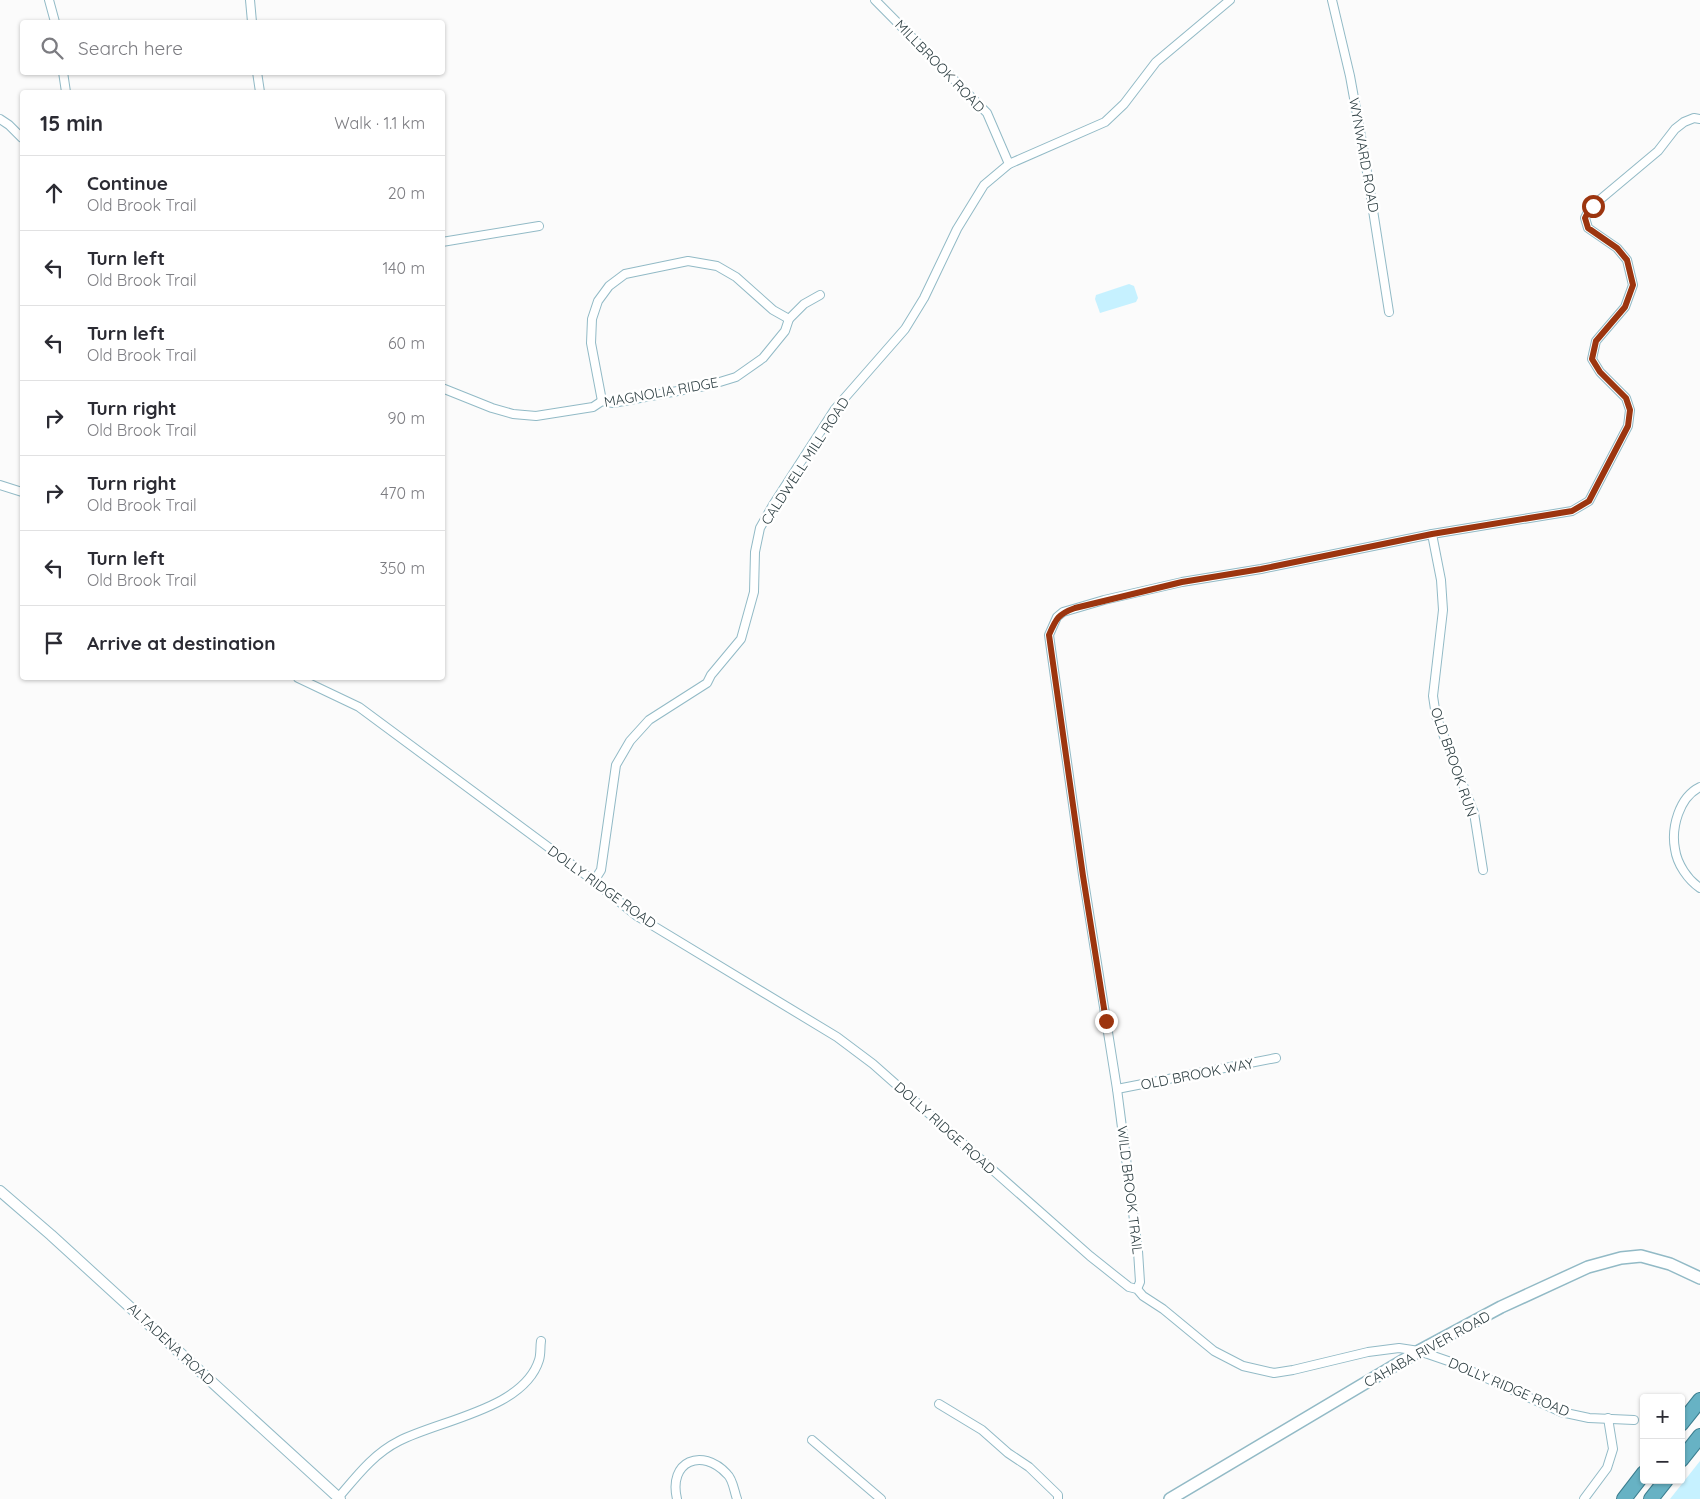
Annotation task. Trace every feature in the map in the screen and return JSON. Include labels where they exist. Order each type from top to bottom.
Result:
[{"type":"highway","points":[[1685,1419],[1700,1400]]},
{"type":"highway","points":[[1685,1455],[1700,1436]]},
{"type":"highway","points":[[1624,1499],[1640,1478]]},
{"type":"highway","points":[[1651,1499],[1663,1484]]},
{"type":"main road","name":"CAHABA RIVER ROAD","points":[[1170,1499],[1419,1351],[1501,1307],[1554,1282],[1605,1261],[1640,1256],[1670,1264],[1700,1278]]},
{"type":"street","points":[[49,0],[54,20]]},
{"type":"street","points":[[250,0],[252,20]]},
{"type":"street","name":"MILLBROOK ROAD","points":[[875,0],[986,113],[1009,164]]},
{"type":"street","name":"CALDWELL MILL ROAD","points":[[594,881],[601,870],[616,765],[630,741],[649,720],[707,683],[710,675],[741,639],[754,592],[755,552],[760,528],[835,409],[905,329],[924,298],[957,229],[984,185],[1009,164],[1105,122],[1124,104],[1156,62],[1230,0]]},
{"type":"street","name":"WYNWARD ROAD","points":[[1332,0],[1350,76],[1389,312]]},
{"type":"street","points":[[63,75],[66,90]]},
{"type":"street","points":[[257,75],[260,90]]},
{"type":"street","name":"WILD BROOK TRAIL","points":[[1137,1289],[1140,1282],[1138,1251],[1118,1089],[1083,876],[1049,635],[1057,617],[1063,612],[1075,608],[1182,582],[1261,569],[1432,534],[1572,511],[1589,501],[1628,426],[1630,410],[1626,398],[1600,372],[1592,359],[1596,341],[1625,307],[1633,285],[1627,260],[1617,248],[1588,228],[1585,218],[1590,208],[1658,151],[1675,129],[1684,122],[1694,118],[1700,119]]},
{"type":"street","points":[[0,119],[20,136]]},
{"type":"street","points":[[445,242],[540,226]]},
{"type":"street","points":[[602,401],[591,343],[592,318],[598,301],[609,286],[625,274],[688,261],[717,266],[736,278],[773,310],[789,318]]},
{"type":"street","name":"MAGNOLIA RIDGE","points":[[445,389],[492,408],[513,414],[536,416],[593,407],[602,401],[613,402],[710,385],[736,378],[763,358],[785,332],[789,318],[804,304],[820,295]]},
{"type":"street","points":[[0,485],[20,491]]},
{"type":"street","name":"OLD BROOK RUN","points":[[1432,534],[1441,580],[1443,610],[1433,696],[1436,716],[1474,813],[1483,870]]},
{"type":"street","name":"DOLLY RIDGE ROAD","points":[[302,680],[359,707],[594,881],[637,916],[838,1037],[866,1059],[1090,1256],[1129,1287],[1137,1289],[1143,1296],[1163,1309],[1214,1351],[1243,1366],[1274,1373],[1388,1348],[1419,1351],[1452,1362],[1561,1412],[1589,1418],[1634,1420]]},
{"type":"street","points":[[1700,788],[1695,790],[1686,799],[1675,825],[1675,848],[1679,861],[1692,882],[1700,888]]},
{"type":"street","name":"OLD BROOK WAY","points":[[1118,1089],[1276,1058]]},
{"type":"street","name":"ALTADENA ROAD","points":[[0,1191],[46,1230],[339,1499]]},
{"type":"street","points":[[339,1499],[370,1460],[397,1442],[425,1429],[498,1404],[514,1392],[528,1379],[539,1360],[541,1341]]},
{"type":"street","points":[[939,1404],[982,1430],[1008,1454],[1029,1467],[1058,1495],[1058,1499]]},
{"type":"street","points":[[1584,1499],[1606,1468],[1613,1449],[1608,1418]]},
{"type":"street","points":[[812,1440],[880,1499]]},
{"type":"street","points":[[676,1499],[674,1486],[676,1475],[681,1467],[688,1463],[705,1459],[712,1461],[729,1475],[737,1499]]},
{"type":"shaded area","points":[[1129,284],[1134,286],[1138,298],[1136,302],[1100,313],[1095,299],[1096,295]]},
{"type":"shaded area","points":[[1700,1461],[1700,1499],[1670,1499],[1682,1484],[1685,1484],[1685,1480]]},
{"type":"route","points":[[1106,1021],[1083,876],[1049,635],[1057,617],[1063,612],[1075,608],[1182,582],[1261,569],[1432,534],[1572,511],[1589,501],[1628,426],[1630,410],[1626,398],[1600,372],[1592,359],[1596,341],[1625,307],[1633,285],[1627,260],[1617,248],[1588,228],[1585,218],[1593,206]]}]
